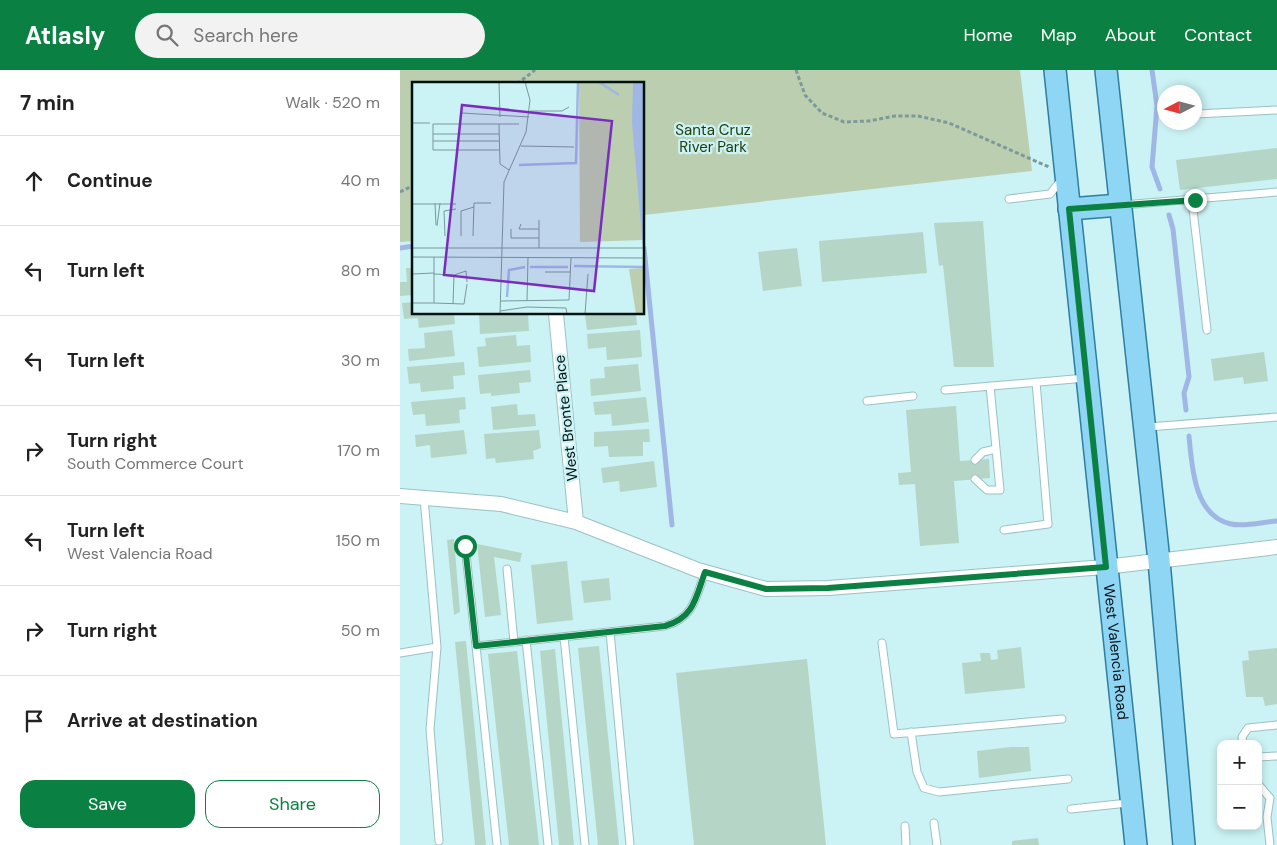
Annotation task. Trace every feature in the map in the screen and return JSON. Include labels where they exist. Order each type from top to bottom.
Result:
[{"type":"main road","name":"West Valencia Road","points":[[1055,70],[1136,845]]},
{"type":"main road","points":[[1106,70],[1159,561],[1184,845]]},
{"type":"main road","points":[[1069,209],[1120,205]]},
{"type":"street","name":"West Bronte Place","points":[[556,315],[576,522]]},
{"type":"street","points":[[400,496],[501,504],[576,522],[705,572],[766,589],[810,588],[1106,567],[1277,547]]},
{"type":"lane","points":[[1202,114],[1277,110]]},
{"type":"lane","points":[[1009,199],[1050,194],[1065,175]]},
{"type":"lane","points":[[1120,205],[1192,201],[1277,192]]},
{"type":"lane","points":[[1192,201],[1207,330]]},
{"type":"lane","points":[[945,390],[1086,378]]},
{"type":"lane","points":[[1004,530],[1048,524],[1036,382]]},
{"type":"lane","points":[[975,479],[987,490],[1000,490],[990,386]]},
{"type":"lane","points":[[867,401],[913,396]]},
{"type":"lane","points":[[1144,427],[1277,417]]},
{"type":"lane","points":[[975,460],[983,452],[996,449]]},
{"type":"lane","points":[[424,498],[437,647],[430,729],[439,840]]},
{"type":"lane","points":[[465,546],[497,845]]},
{"type":"lane","points":[[507,569],[514,642]]},
{"type":"lane","points":[[476,646],[677,623],[693,607],[705,572]]},
{"type":"lane","points":[[610,632],[630,845]]},
{"type":"lane","points":[[564,637],[585,845]]},
{"type":"lane","points":[[526,640],[548,845]]},
{"type":"lane","points":[[882,643],[894,734],[1062,719]]},
{"type":"lane","points":[[400,652],[437,647]]},
{"type":"lane","points":[[1242,740],[1242,737],[1248,728],[1277,725]]},
{"type":"lane","points":[[911,732],[917,772],[924,788],[939,792],[1068,779]]},
{"type":"lane","points":[[1262,757],[1277,756]]},
{"type":"lane","points":[[1259,785],[1273,798],[1267,818],[1270,845]]},
{"type":"lane","points":[[1071,809],[1131,802]]},
{"type":"lane","points":[[934,823],[936,845]]},
{"type":"lane","points":[[904,826],[906,845]]},
{"type":"path","points":[[520,82],[535,70]]},
{"type":"path","points":[[796,70],[805,95],[822,113],[844,122],[868,121],[895,116],[918,116],[949,123],[1065,175]]},
{"type":"path","points":[[400,192],[412,186]]},
{"type":"green space","name":"Santa Cruz River Park","points":[[400,70],[1020,70],[1032,171],[645,215],[645,82],[412,82],[412,241],[400,242]]},
{"type":"building","points":[[1277,148],[1277,179],[1180,190],[1176,160]]},
{"type":"building","points":[[983,221],[994,367],[954,367],[943,265],[939,266],[934,223]]},
{"type":"building","points":[[923,232],[927,273],[822,282],[819,241]]},
{"type":"building","points":[[797,248],[802,286],[763,291],[758,252]]},
{"type":"building","points":[[406,268],[412,268],[412,295],[400,296],[400,282],[407,282]]},
{"type":"building","points":[[412,302],[412,315],[454,315],[455,324],[419,328],[418,318],[404,319],[402,303]]},
{"type":"building","points":[[479,315],[528,315],[529,331],[480,334]]},
{"type":"building","points":[[585,315],[636,315],[637,325],[587,330]]},
{"type":"building","points":[[452,330],[455,356],[409,361],[408,349],[425,348],[424,333]]},
{"type":"building","points":[[640,330],[642,357],[607,360],[606,347],[588,349],[587,334]]},
{"type":"building","points":[[516,335],[517,346],[530,345],[531,362],[479,367],[477,347],[486,346],[485,338]]},
{"type":"building","points":[[1264,352],[1268,381],[1244,384],[1243,377],[1214,381],[1211,359]]},
{"type":"building","points":[[464,362],[465,375],[453,376],[454,389],[421,392],[420,383],[409,384],[407,367]]},
{"type":"building","points":[[638,364],[641,391],[591,396],[590,379],[605,378],[604,367]]},
{"type":"building","points":[[530,370],[531,382],[519,383],[520,393],[491,396],[491,393],[480,394],[478,375]]},
{"type":"building","points":[[465,397],[466,409],[459,410],[460,423],[426,426],[425,414],[413,415],[411,402]]},
{"type":"building","points":[[646,397],[649,422],[612,426],[611,414],[595,415],[593,402]]},
{"type":"building","points":[[517,404],[518,415],[535,414],[536,426],[493,430],[491,407]]},
{"type":"building","points":[[956,406],[960,461],[989,459],[990,478],[954,481],[959,543],[920,546],[915,484],[899,485],[898,473],[911,472],[906,410]]},
{"type":"building","points":[[649,429],[650,442],[643,442],[643,456],[609,457],[608,446],[594,447],[594,432]]},
{"type":"building","points":[[464,430],[467,454],[431,458],[430,445],[416,447],[415,435]]},
{"type":"building","points":[[539,430],[541,448],[533,451],[534,459],[496,463],[495,458],[486,459],[484,434]]},
{"type":"building","points":[[654,461],[657,487],[620,492],[619,481],[603,483],[601,468]]},
{"type":"building","points":[[454,539],[460,612],[454,615],[447,540]]},
{"type":"building","points":[[477,544],[522,553],[520,562],[494,557],[501,615],[485,617]]},
{"type":"building","points":[[567,561],[573,620],[537,624],[531,565]]},
{"type":"building","points":[[609,578],[611,600],[584,603],[581,581]]},
{"type":"building","points":[[466,641],[486,845],[475,845],[455,642]]},
{"type":"building","points":[[599,646],[619,845],[598,845],[578,648]]},
{"type":"building","points":[[1021,647],[1025,688],[965,694],[962,663],[981,661],[980,653],[990,653],[991,660],[998,659],[997,650]]},
{"type":"building","points":[[1277,648],[1277,704],[1265,706],[1263,697],[1246,697],[1242,661],[1249,660],[1248,651]]},
{"type":"building","points":[[555,649],[574,845],[559,845],[540,651]]},
{"type":"building","points":[[517,651],[539,845],[509,845],[488,654]]},
{"type":"building","points":[[807,659],[826,845],[694,845],[676,673]]},
{"type":"building","points":[[1029,747],[1031,771],[979,778],[977,751]]},
{"type":"building","points":[[1038,838],[1039,845],[1012,845],[1012,841]]},
{"type":"waterway","points":[[1152,70],[1157,106],[1152,167],[1160,189]]},
{"type":"waterway","points":[[1169,215],[1173,229],[1189,377],[1184,393],[1186,410]]},
{"type":"waterway","points":[[400,248],[412,246]]},
{"type":"waterway","points":[[645,258],[672,525]]},
{"type":"waterway","points":[[1189,436],[1197,489],[1209,511],[1219,519],[1236,525],[1277,521]]},
{"type":"route","points":[[465,546],[476,646],[665,626],[677,623],[693,607],[705,572],[766,589],[828,588],[1106,567],[1069,209],[1195,200]]}]
